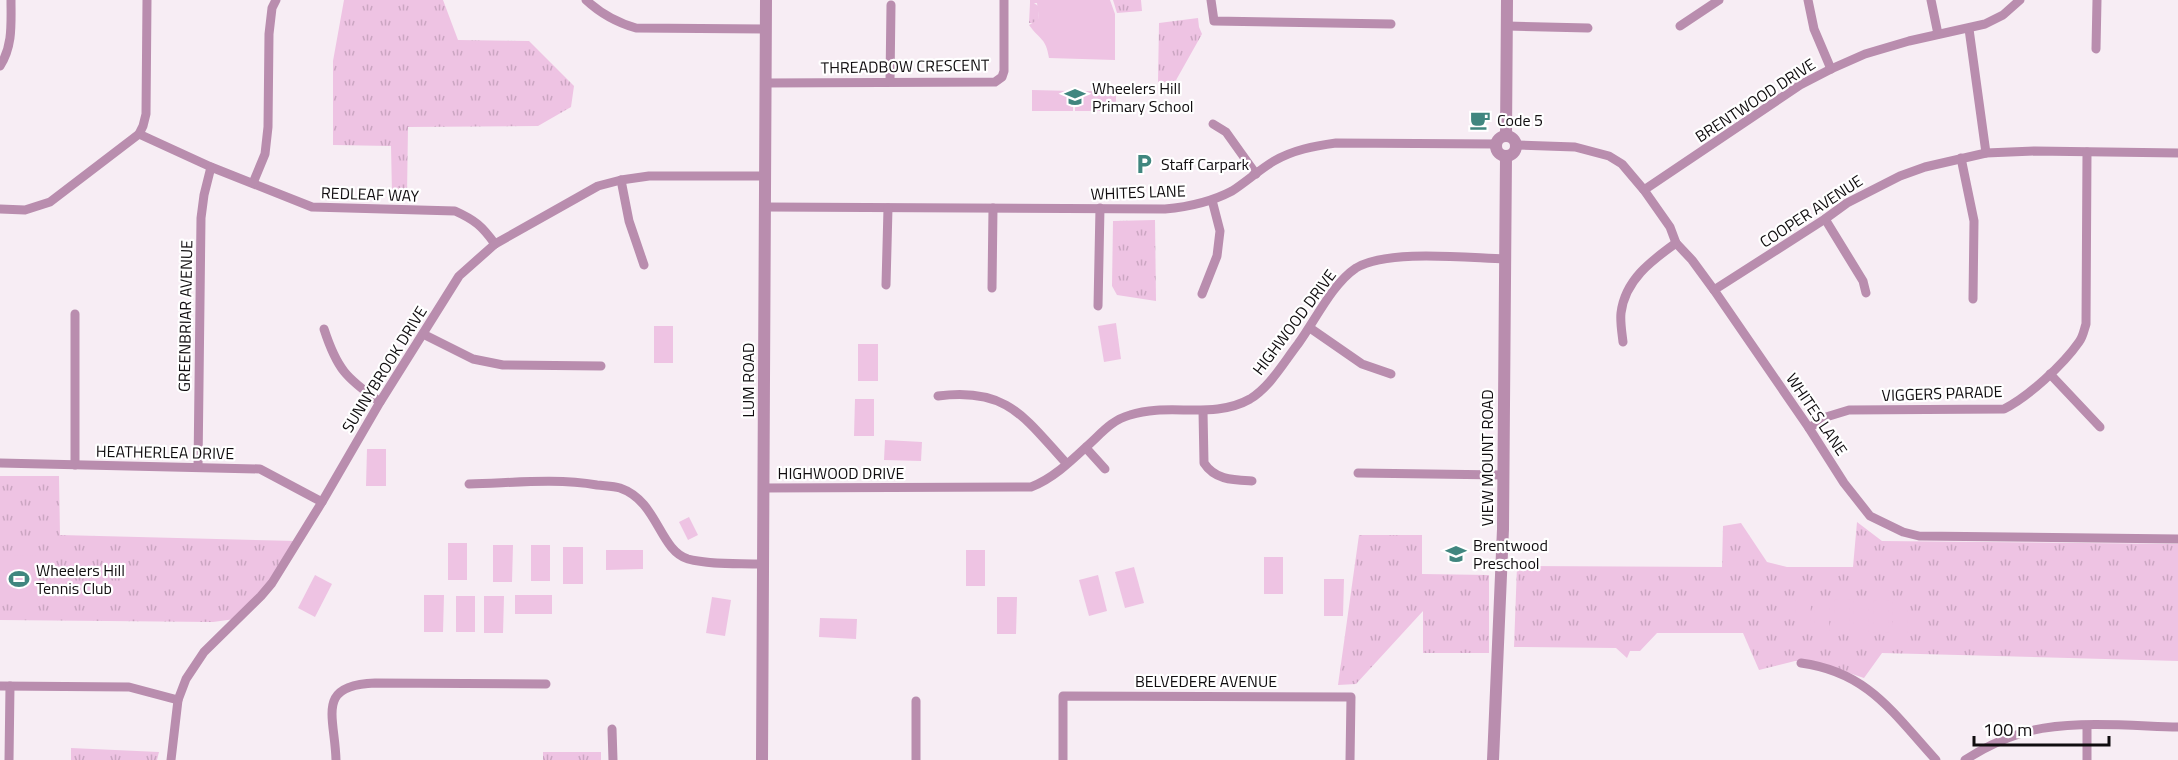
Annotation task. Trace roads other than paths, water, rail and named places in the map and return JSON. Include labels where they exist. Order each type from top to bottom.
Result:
[{"type":"street","points":[[0,66],[6,56],[11,38],[11,0]]},
{"type":"street","points":[[0,209],[25,210],[50,202],[139,134],[146,114],[147,0]]},
{"type":"street","points":[[253,183],[265,154],[268,127],[269,34],[272,8],[276,0]]},
{"type":"street","points":[[586,0],[621,24],[636,28],[766,29]]},
{"type":"street","name":"LUM ROAD","points":[[762,760],[761,564],[764,488],[766,0]]},
{"type":"street","name":"THREADBOW CRESCENT","points":[[766,83],[995,82],[1002,77],[1004,71],[1004,0]]},
{"type":"street","points":[[1211,0],[1214,21],[1391,24]]},
{"type":"street","points":[[1501,140],[1512,138],[1516,145],[1513,153],[1506,156],[1498,152],[1501,140],[1507,0]]},
{"type":"street","points":[[1680,26],[1719,0]]},
{"type":"street","points":[[1808,0],[1814,29],[1831,69]]},
{"type":"street","points":[[1931,0],[1938,34]]},
{"type":"street","name":"BRENTWOOD DRIVE","points":[[1644,190],[1800,86],[1831,69],[1889,47],[1938,34],[1969,29],[2003,15],[2020,0]]},
{"type":"street","points":[[2096,49],[2097,0]]},
{"type":"street","points":[[890,81],[891,5]]},
{"type":"street","points":[[1507,26],[1588,28]]},
{"type":"street","points":[[1969,29],[1986,153]]},
{"type":"street","points":[[1213,124],[1226,132],[1256,174]]},
{"type":"street","name":"REDLEAF WAY","points":[[139,134],[212,167],[312,207],[455,211],[474,220],[495,244]]},
{"type":"street","name":"WHITES LANE","points":[[765,207],[1165,209],[1212,200],[1231,191],[1274,161],[1290,154],[1328,144],[1501,140]]},
{"type":"street","name":"WHITES LANE","points":[[1516,145],[1575,147],[1609,156],[1622,164],[1644,190],[1670,227],[1676,243],[1714,290],[1844,483],[1870,516],[1903,532],[1919,536],[2178,539]]},
{"type":"street","name":"COOPER AVENUE","points":[[1714,290],[1847,203],[1900,176],[1986,153],[2034,151],[2178,153]]},
{"type":"street","name":"VIGGERS PARADE","points":[[1809,428],[1826,417],[1849,410],[2004,409],[2017,402],[2050,374],[2080,341],[2086,324],[2087,152]]},
{"type":"street","name":"VIEW MOUNT ROAD","points":[[1493,760],[1502,576],[1506,156]]},
{"type":"street","points":[[1961,158],[1974,221],[1973,299]]},
{"type":"street","name":"GREENBRIAR AVENUE","points":[[198,467],[201,218],[204,195],[212,167]]},
{"type":"street","name":"SUNNYBROOK DRIVE","points":[[171,760],[178,700],[186,679],[204,652],[261,596],[322,502],[380,402],[459,276],[495,244],[598,186],[650,176],[765,176]]},
{"type":"street","points":[[621,180],[629,220],[644,265]]},
{"type":"street","points":[[1202,294],[1217,256],[1220,231],[1212,200]]},
{"type":"street","points":[[886,285],[888,208]]},
{"type":"street","points":[[992,288],[993,208]]},
{"type":"street","points":[[1098,306],[1100,208]]},
{"type":"street","points":[[1825,219],[1863,281],[1866,293]]},
{"type":"street","points":[[1623,342],[1621,314],[1630,285],[1650,261],[1676,243]]},
{"type":"street","name":"HIGHWOOD DRIVE","points":[[764,488],[1032,487],[1043,482],[1086,448],[1109,425],[1128,415],[1150,410],[1221,409],[1251,398],[1263,388],[1310,328],[1335,289],[1356,268],[1371,262],[1404,257],[1505,259]]},
{"type":"street","points":[[75,314],[75,465]]},
{"type":"street","points":[[1310,328],[1362,364],[1391,374]]},
{"type":"street","points":[[324,329],[339,368],[354,384],[380,402]]},
{"type":"street","points":[[423,334],[473,359],[503,365],[601,366]]},
{"type":"street","points":[[2050,374],[2100,428]]},
{"type":"street","points":[[938,396],[954,394],[993,398],[1021,413],[1066,463]]},
{"type":"street","points":[[1203,411],[1204,463],[1208,470],[1218,477],[1252,481]]},
{"type":"street","points":[[1086,448],[1105,469]]},
{"type":"street","name":"HEATHERLEA DRIVE","points":[[0,463],[260,469],[322,502]]},
{"type":"street","points":[[1358,473],[1502,475]]},
{"type":"street","points":[[469,484],[576,481],[621,488],[640,500],[655,518],[672,549],[687,558],[761,564]]},
{"type":"street","points":[[1801,663],[1838,671],[1869,689],[1936,760]]},
{"type":"street","points":[[336,760],[336,736],[331,713],[333,700],[340,691],[349,686],[375,683],[546,684]]},
{"type":"street","points":[[9,760],[5,686],[129,687],[178,700]]},
{"type":"street","name":"BELVEDERE AVENUE","points":[[1063,760],[1063,696],[1351,697],[1350,760]]},
{"type":"street","points":[[916,701],[916,760]]},
{"type":"street","points":[[2087,726],[2087,760]]},
{"type":"street","points":[[1965,760],[1982,749],[2021,733],[2053,727],[2178,727]]},
{"type":"street","points":[[612,729],[613,760]]},
{"type":"place","name":"Wheelers Hill Primary School","points":[[1075,97]]},
{"type":"place","name":"Code 5","points":[[1480,120]]},
{"type":"place","name":"Staff Carpark","points":[[1144,164]]},
{"type":"place","name":"Brentwood Preschool","points":[[1456,554]]},
{"type":"place","name":"Wheelers Hill Tennis Club","points":[[19,579]]}]
